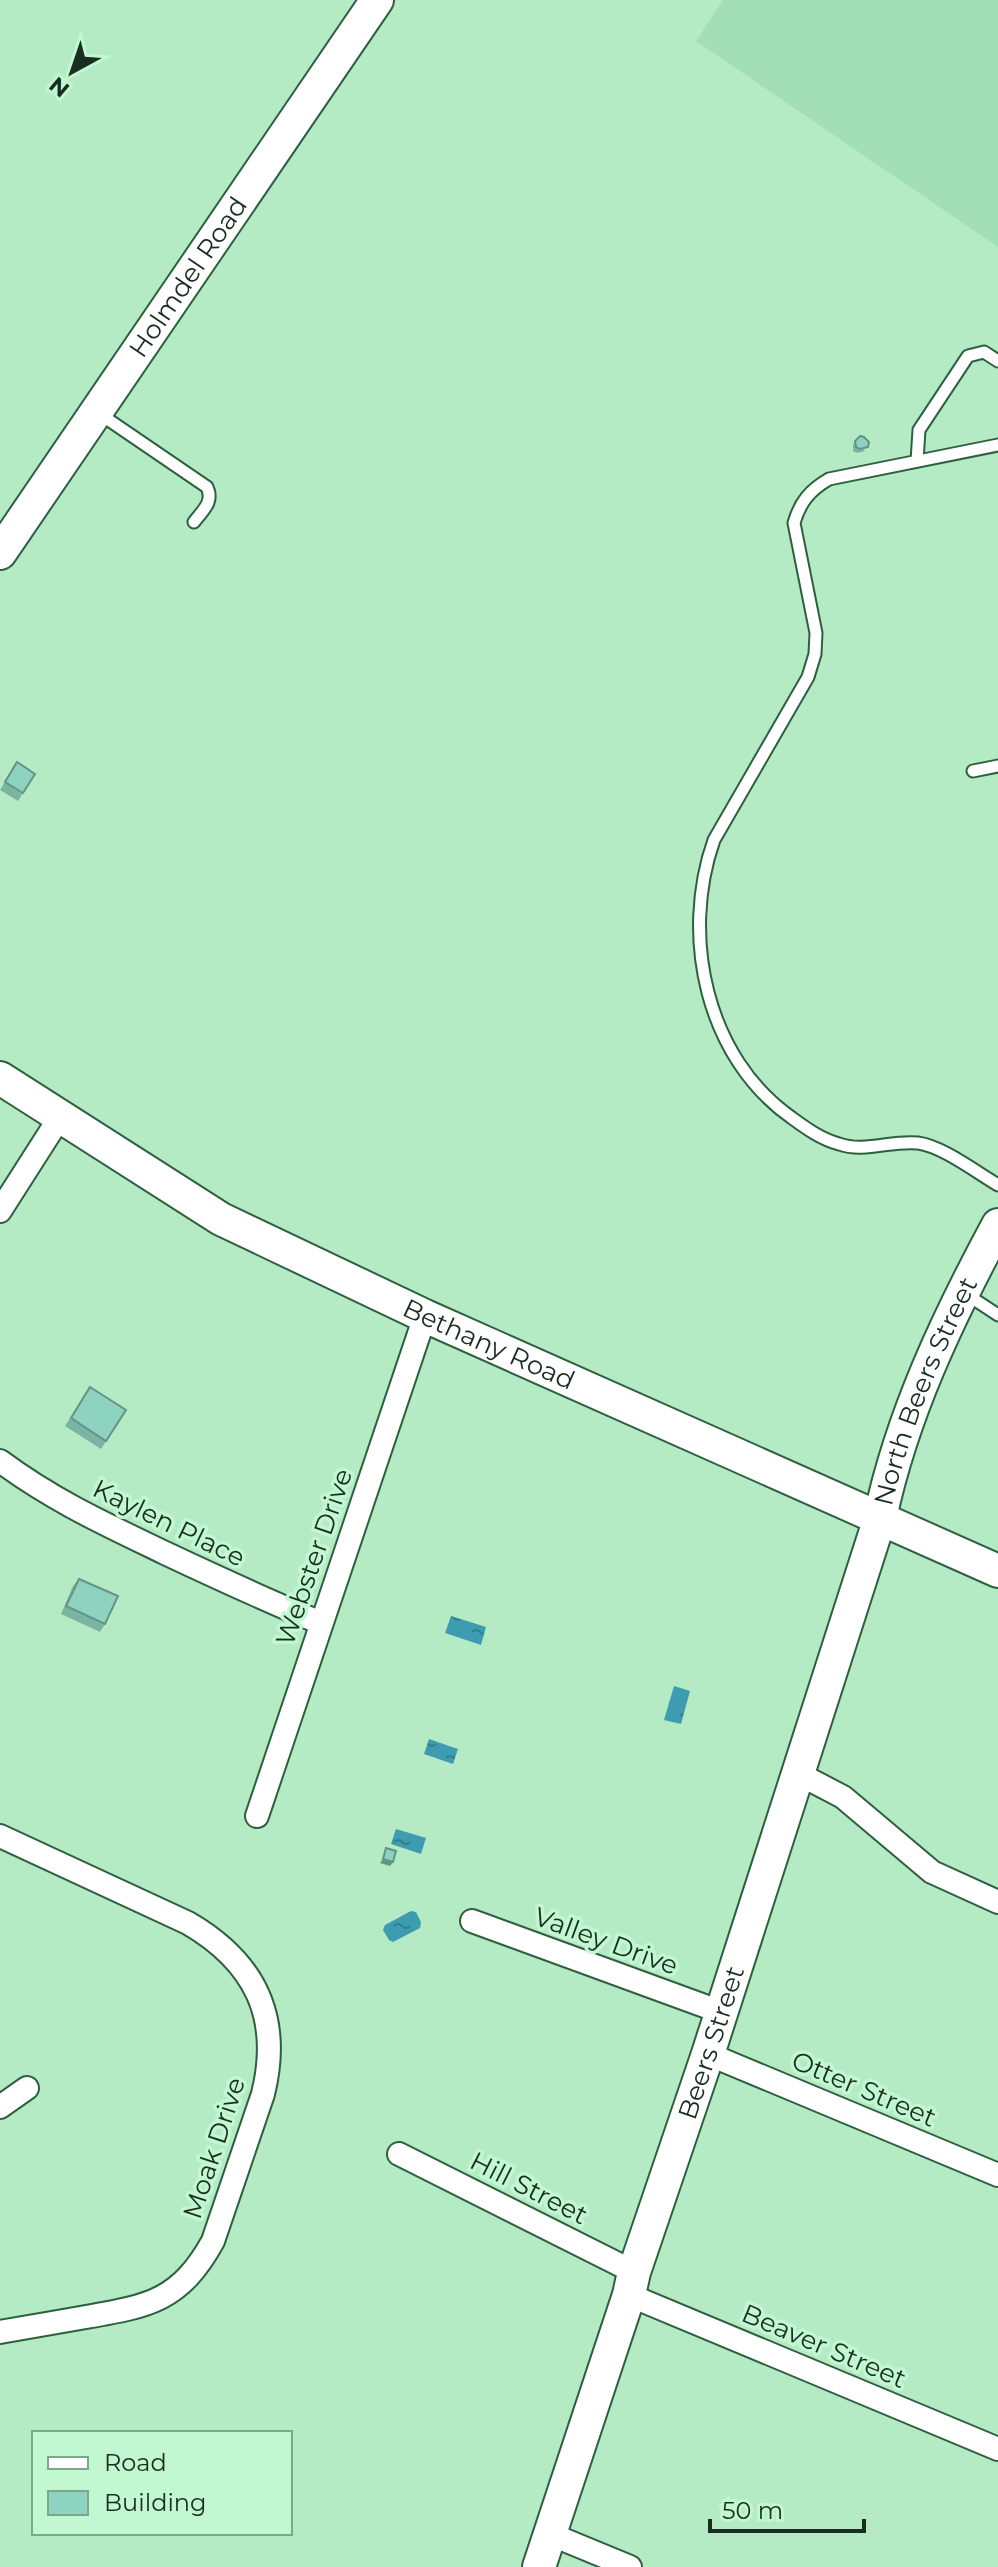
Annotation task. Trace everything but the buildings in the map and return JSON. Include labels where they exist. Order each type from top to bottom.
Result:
[{"type":"street","name":"Holmdel Road","points":[[0,553],[377,0]]},
{"type":"street","name":"Bethany Road","points":[[0,1078],[221,1219],[425,1316],[998,1571]]},
{"type":"street","points":[[0,1211],[60,1117]]},
{"type":"street","name":"North Beers Street","points":[[880,1518],[889,1475],[933,1356],[998,1225]]},
{"type":"street","name":"Webster Drive","points":[[257,1816],[425,1316]]},
{"type":"street","name":"Kaylen Place","points":[[0,1461],[56,1500],[85,1515],[263,1600],[321,1623]]},
{"type":"street","name":"Beers Street","points":[[539,2567],[880,1518]]},
{"type":"street","points":[[799,1774],[843,1797],[932,1872],[998,1902]]},
{"type":"street","name":"Moak Drive","points":[[0,1836],[210,1936],[228,1951],[248,1975],[264,2011],[270,2049],[263,2094],[213,2241],[201,2263],[184,2282],[161,2298],[135,2309],[0,2332]]},
{"type":"street","name":"Valley Drive","points":[[472,1921],[721,2012]]},
{"type":"street","name":"Otter Street","points":[[708,2054],[998,2175]]},
{"type":"street","points":[[0,2107],[27,2088]]},
{"type":"street","name":"Hill Street","points":[[399,2154],[632,2284]]},
{"type":"street","name":"Beaver Street","points":[[632,2284],[998,2449]]},
{"type":"street","points":[[550,2534],[630,2567]]},
{"type":"lane","points":[[917,461],[919,430],[968,356],[984,352],[998,361]]},
{"type":"lane","points":[[97,412],[207,487],[210,501],[194,522]]},
{"type":"lane","points":[[998,445],[829,479],[817,486],[799,506],[794,523],[816,633],[815,654],[808,677],[714,840],[701,891],[705,986],[730,1048],[765,1096],[817,1136],[855,1148],[907,1143],[933,1147],[998,1185]]},
{"type":"lane","points":[[973,771],[998,766]]},
{"type":"lane","points":[[963,1292],[998,1315]]},
{"type":"shaded area","points":[[723,0],[998,0],[998,247],[696,41]]},
{"type":"water","points":[[451,1616],[486,1627],[481,1645],[445,1633]]},
{"type":"water","points":[[674,1686],[690,1691],[681,1724],[664,1720]]},
{"type":"water","points":[[429,1739],[458,1749],[453,1764],[424,1754]]},
{"type":"water","points":[[396,1829],[426,1838],[421,1854],[391,1844]]},
{"type":"water","points":[[411,1911],[416,1912],[421,1922],[420,1928],[393,1942],[389,1940],[383,1930],[385,1925]]}]
